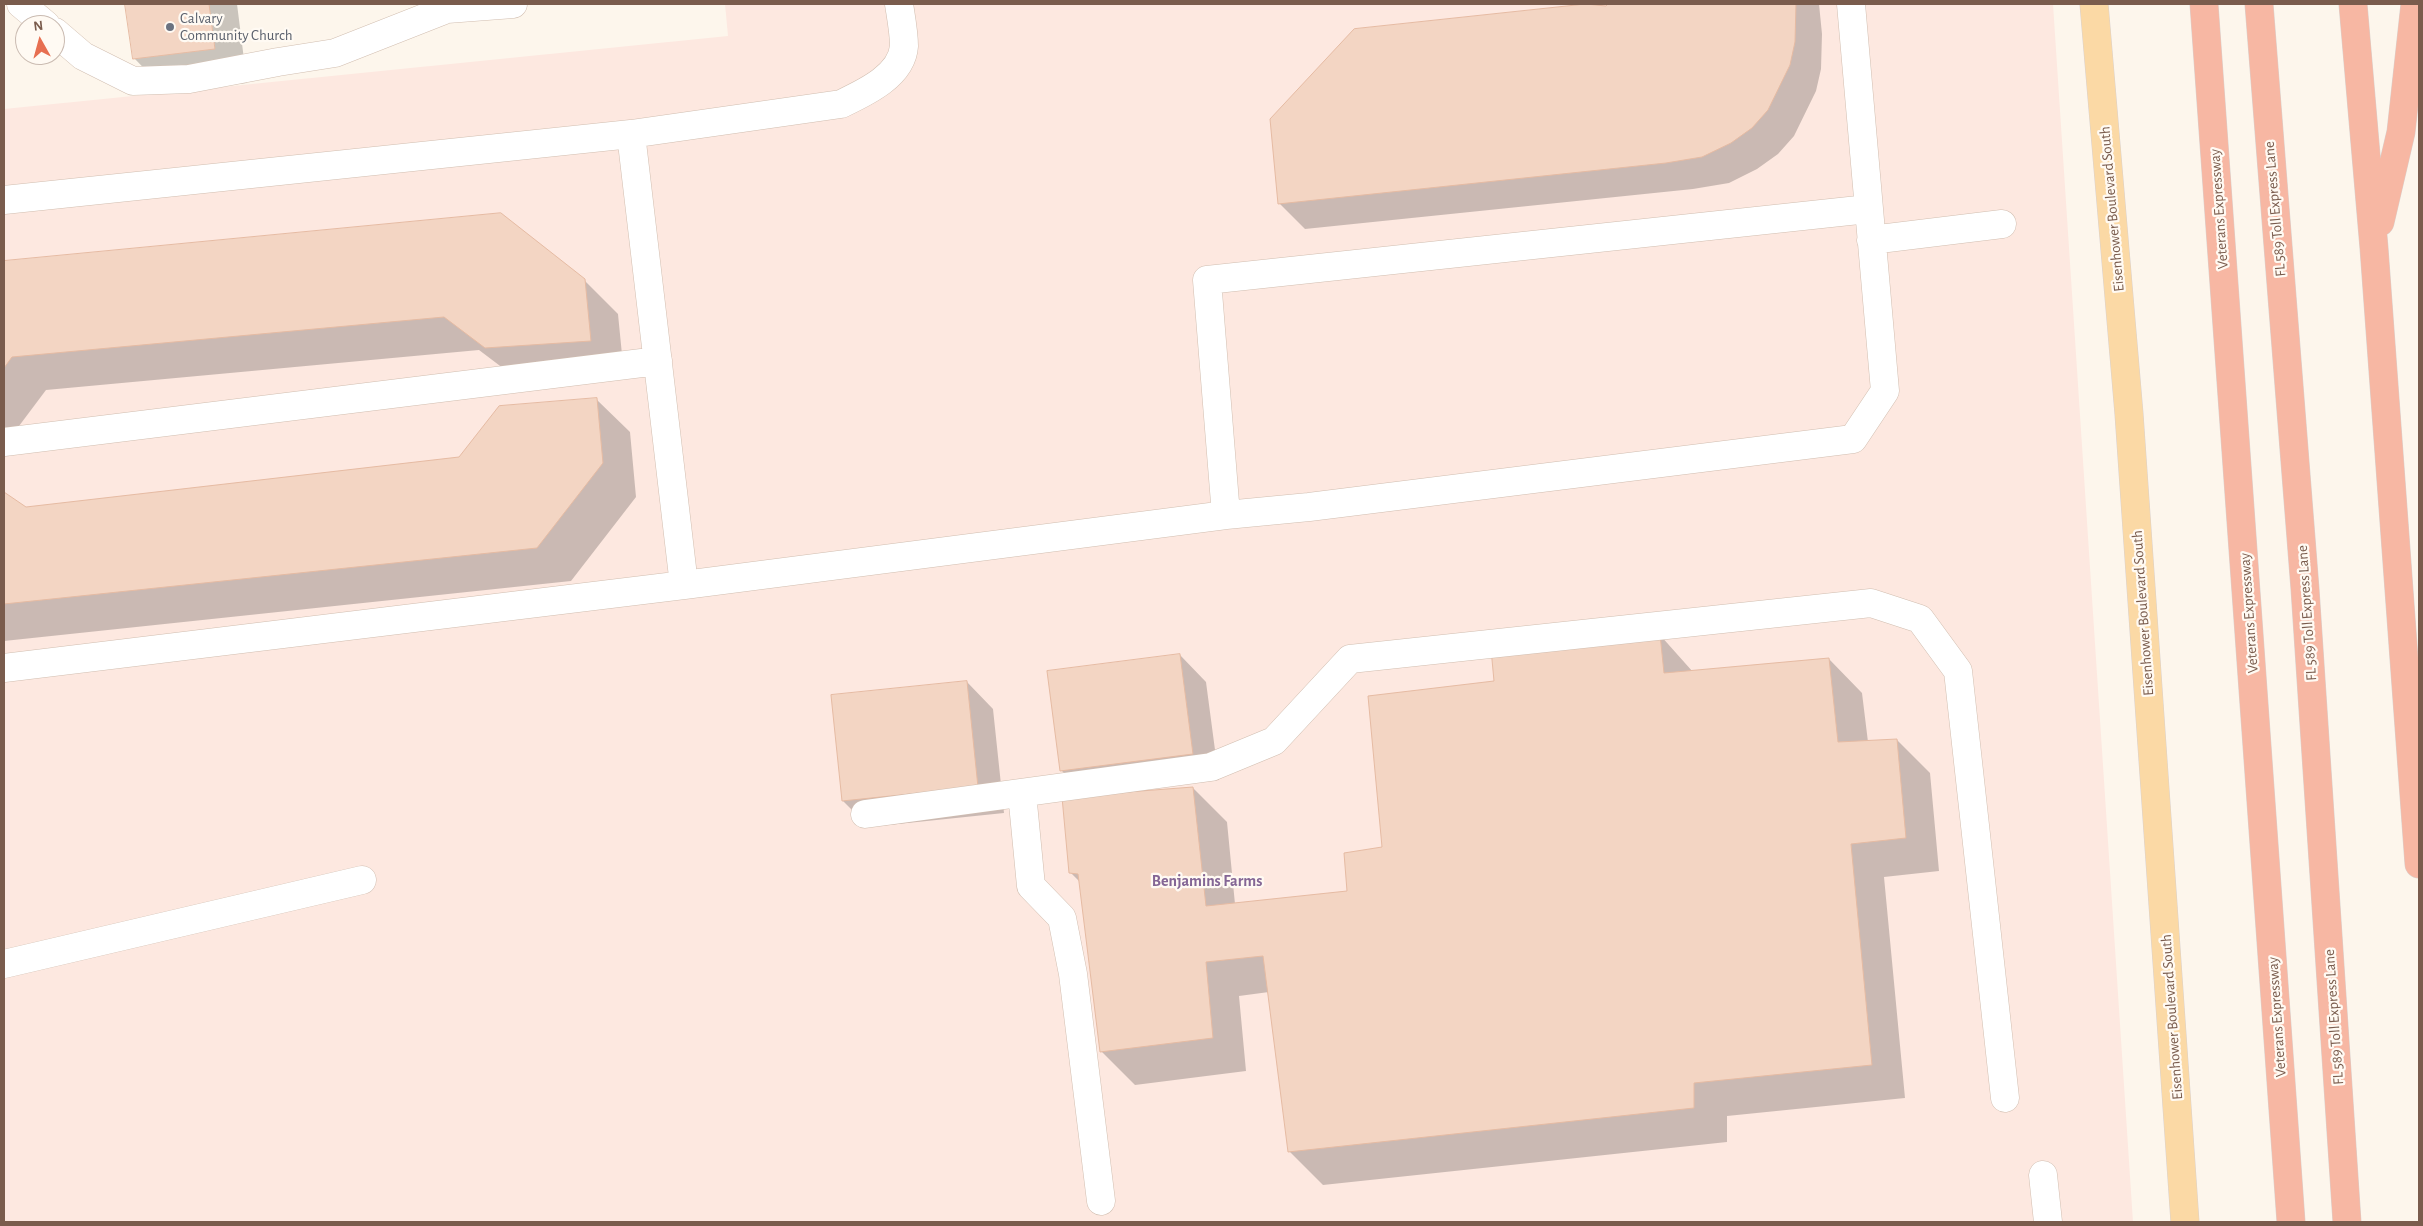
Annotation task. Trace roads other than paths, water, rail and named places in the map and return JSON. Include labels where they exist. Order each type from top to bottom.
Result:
[{"type":"highway","name":"Veterans Expressway","points":[[2204,4],[2291,1222]]},
{"type":"highway","name":"FL 589 Toll Express Lane","points":[[2259,4],[2306,589],[2347,1222]]},
{"type":"highway","points":[[2353,4],[2374,248],[2419,864]]},
{"type":"highway","points":[[2374,248],[2401,132],[2415,4]]},
{"type":"main road","name":"Eisenhower Boulevard South","points":[[2094,4],[2129,414],[2185,1222]]},
{"type":"street","points":[[21,4],[34,15]]},
{"type":"street","points":[[65,41],[83,56],[133,81],[189,79],[335,53],[448,9],[513,4]]},
{"type":"street","points":[[4,200],[631,134],[841,104],[869,91],[901,61],[904,46],[899,4]]},
{"type":"street","points":[[4,668],[684,585],[1226,515],[1309,507],[1853,439],[1885,391],[1851,4]]},
{"type":"street","points":[[631,134],[684,585]]},
{"type":"street","points":[[1226,515],[1206,280],[1868,209]]},
{"type":"street","points":[[1871,240],[2002,224]]},
{"type":"street","points":[[4,442],[658,361]]},
{"type":"street","points":[[865,814],[1211,767],[1274,741],[1350,659],[1871,603],[1920,619],[1958,671],[2005,1098]]},
{"type":"street","points":[[1022,792],[1031,886],[1062,918],[1073,974],[1101,1201]]},
{"type":"street","points":[[4,964],[362,880]]},
{"type":"street","points":[[2043,1175],[2048,1222]]},
{"type":"place","name":"Calvary Community Church","points":[[170,27]]},
{"type":"district","name":"Benjamins Farms","points":[[1207,881]]}]
